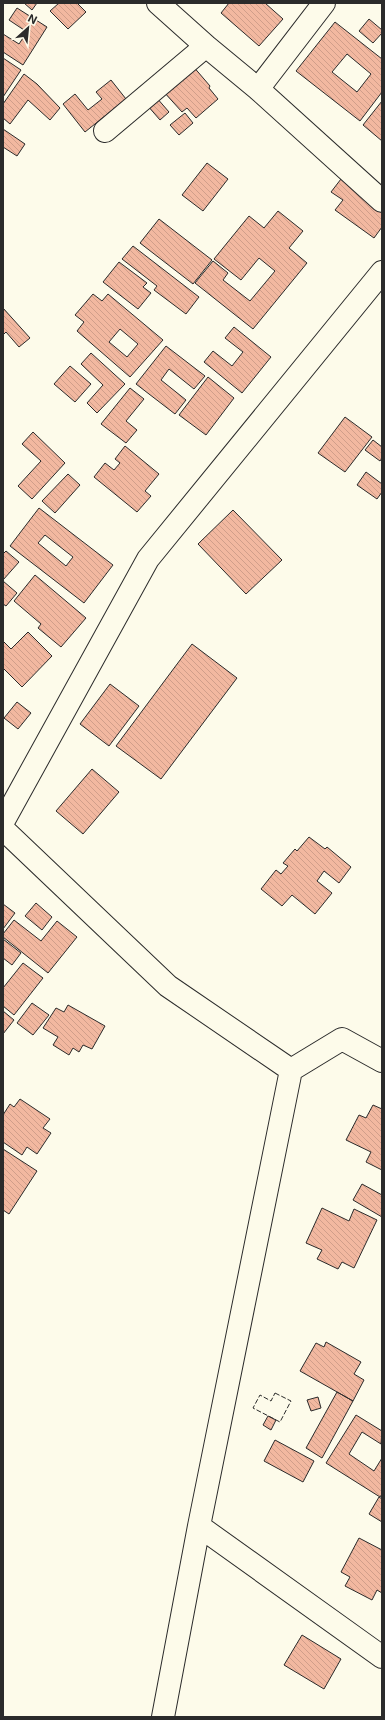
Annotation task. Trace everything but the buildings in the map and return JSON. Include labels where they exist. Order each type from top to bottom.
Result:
[{"type":"street","points":[[158,3],[206,46],[258,89],[382,201]]},
{"type":"street","points":[[258,89],[324,3]]},
{"type":"street","points":[[104,131],[206,46]]},
{"type":"street","points":[[3,822],[148,559],[382,272]]},
{"type":"street","points":[[3,829],[168,986],[292,1070]]},
{"type":"street","points":[[164,1717],[199,1526],[292,1070],[342,1039],[382,1061]]},
{"type":"street","points":[[199,1526],[382,1657]]},
{"type":"fence","points":[[275,1393],[291,1401],[280,1422],[253,1408],[260,1395],[271,1401],[275,1393]]}]
